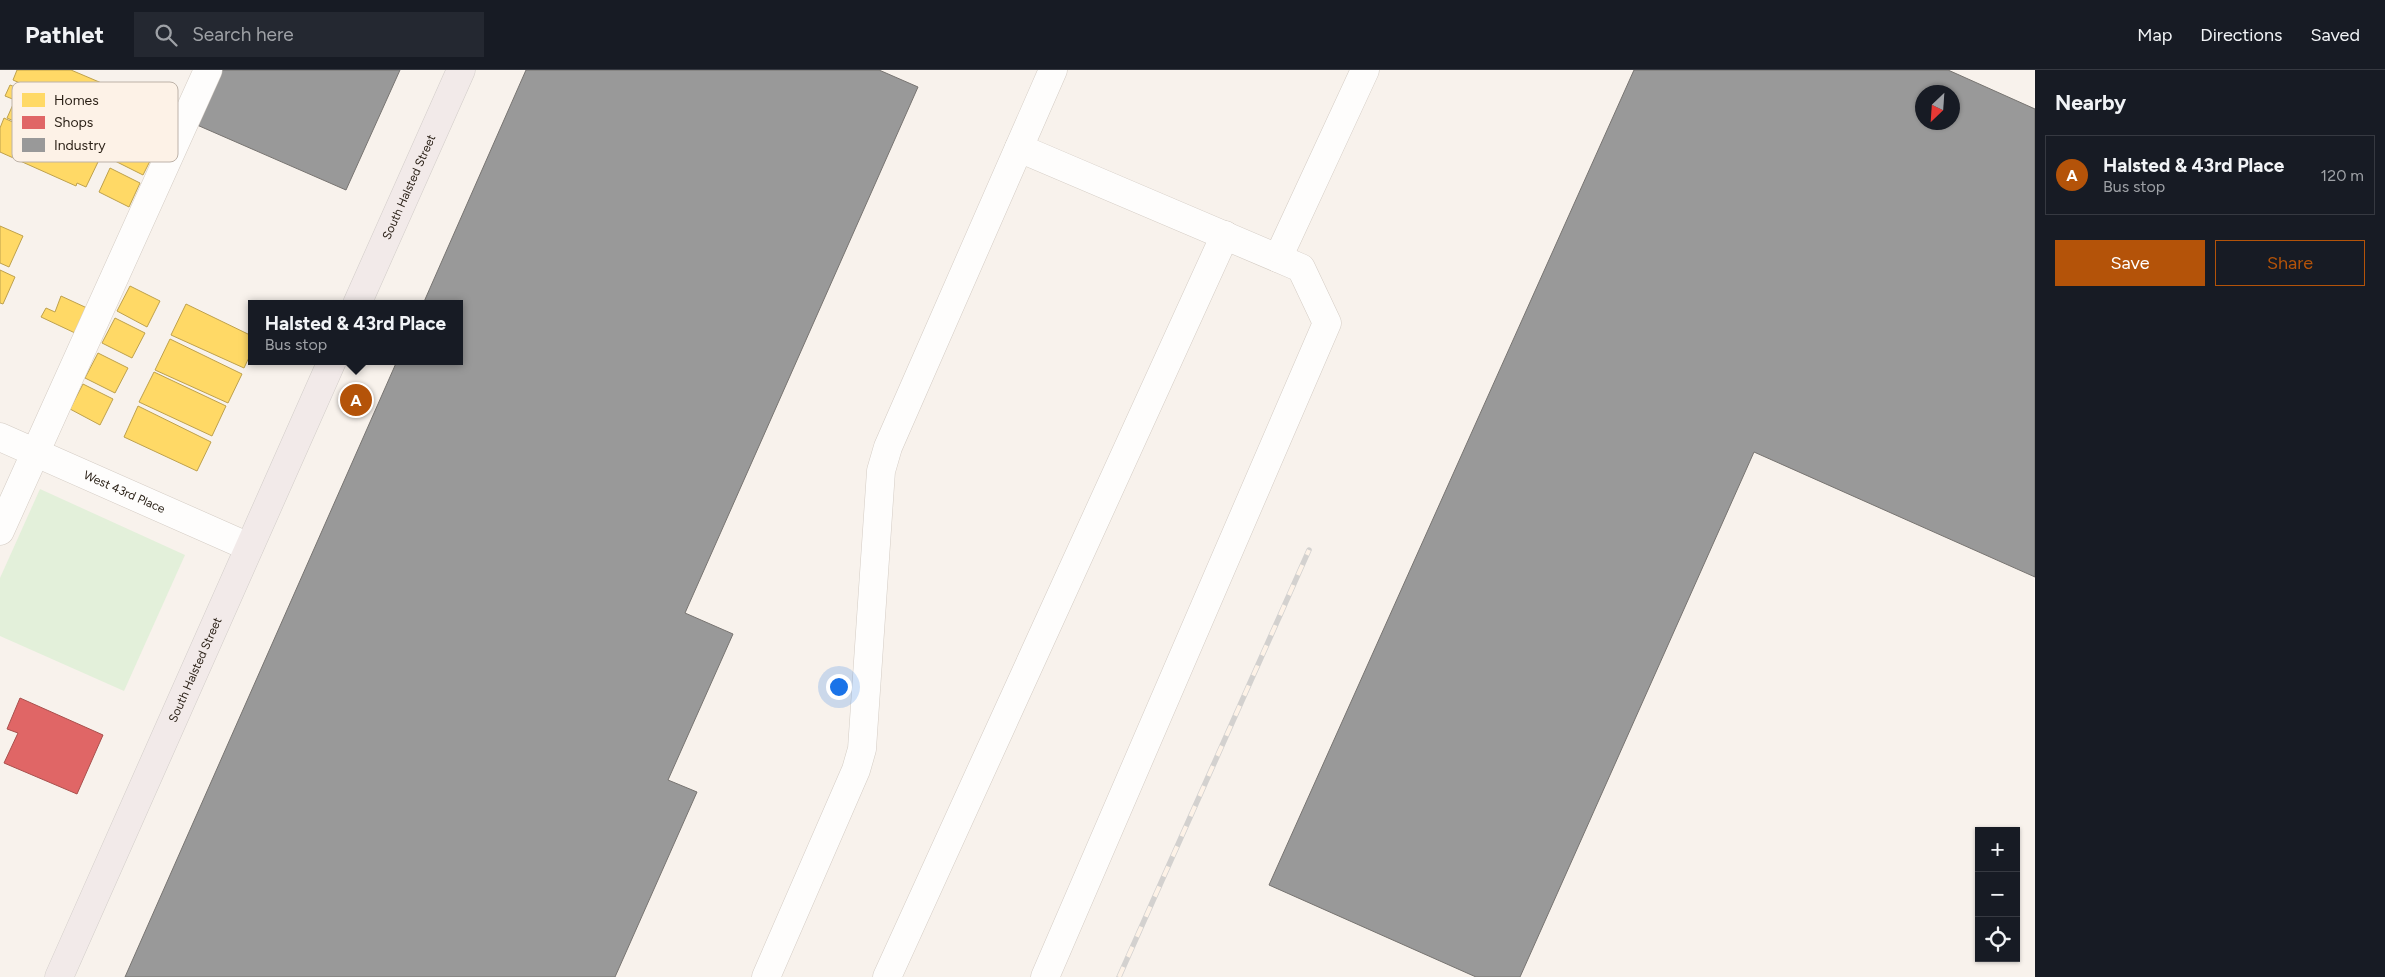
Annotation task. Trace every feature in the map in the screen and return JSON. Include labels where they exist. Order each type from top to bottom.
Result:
[{"type":"main road","name":"South Halsted Street","points":[[359,300],[461,70]]},
{"type":"main road","name":"South Halsted Street","points":[[59,977],[330,365]]},
{"type":"street","points":[[178,136],[208,70]]},
{"type":"street","points":[[766,977],[856,770],[862,749],[881,471],[888,446],[1053,70]]},
{"type":"street","points":[[1278,258],[1365,70]]},
{"type":"street","points":[[1019,148],[1301,268],[1326,323],[1045,977]]},
{"type":"street","points":[[0,531],[166,162]]},
{"type":"street","points":[[888,977],[1225,235]]},
{"type":"street","name":"West 43rd Place","points":[[0,438],[249,547]]},
{"type":"green space","points":[[40,489],[185,555],[124,691],[0,636],[0,578]]},
{"type":"building: Homes","points":[[17,70],[71,70],[99,82],[17,82],[13,80]]},
{"type":"building: Homes","points":[[10,85],[12,86],[12,99],[5,96]]},
{"type":"building: Homes","points":[[12,107],[12,120],[7,118]]},
{"type":"building: Homes","points":[[4,118],[12,122],[12,157],[0,152],[0,128]]},
{"type":"building: Homes","points":[[22,162],[98,162],[86,187],[77,183],[76,186]]},
{"type":"building: Homes","points":[[117,162],[150,162],[143,175]]},
{"type":"building: Homes","points":[[110,168],[140,183],[129,207],[99,192]]},
{"type":"building: Homes","points":[[0,226],[23,236],[9,267],[0,263]]},
{"type":"building: Homes","points":[[0,270],[15,277],[3,304],[0,303]]},
{"type":"building: Homes","points":[[130,286],[160,301],[147,327],[117,311]]},
{"type":"building: Homes","points":[[61,296],[87,308],[75,333],[41,317],[46,308],[55,312]]},
{"type":"building: Homes","points":[[186,304],[248,334],[248,360],[244,368],[171,335]]},
{"type":"building: Homes","points":[[115,318],[145,333],[132,358],[102,343]]},
{"type":"building: Homes","points":[[170,339],[242,374],[228,403],[155,370]]},
{"type":"building: Homes","points":[[98,353],[128,368],[115,393],[85,378]]},
{"type":"building: Homes","points":[[154,372],[226,406],[212,436],[139,402]]},
{"type":"building: Homes","points":[[83,384],[113,399],[100,425],[70,409]]},
{"type":"building: Homes","points":[[138,406],[211,442],[197,471],[124,437]]},
{"type":"building: Shops","points":[[20,698],[103,735],[77,794],[4,763],[18,733],[7,729]]},
{"type":"building: Industry","points":[[220,70],[400,70],[346,190],[197,125]]},
{"type":"building: Industry","points":[[526,70],[879,70],[918,87],[685,613],[733,634],[668,780],[697,792],[615,977],[125,977],[395,365],[463,365],[463,300],[425,300]]},
{"type":"building: Industry","points":[[1634,70],[1948,70],[2035,109],[2035,577],[1754,452],[1520,977],[1476,977],[1269,885]]},
{"type":"railway","points":[[1119,977],[1309,550]]},
{"type":"place","name":"Halsted & 43rd Place","points":[[356,400]]}]
